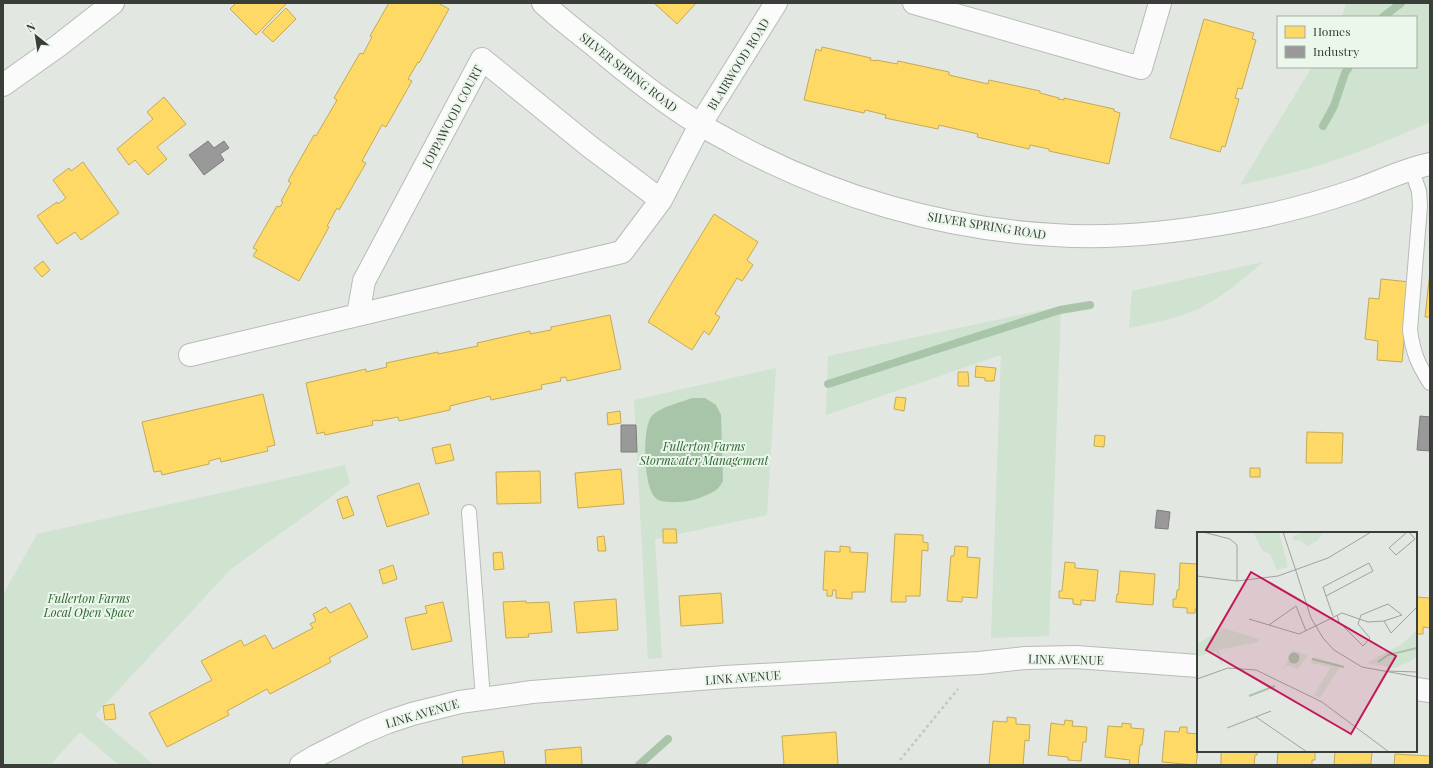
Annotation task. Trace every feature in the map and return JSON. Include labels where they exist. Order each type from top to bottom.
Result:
[{"type":"street","points":[[3,85],[58,46],[113,3]]},
{"type":"street","name":"SILVER SPRING ROAD","points":[[543,3],[643,86],[700,125],[761,158],[812,181],[869,201],[943,221],[999,230],[1055,235],[1119,235],[1181,231],[1229,223],[1290,209],[1353,191],[1420,166],[1430,153]]},
{"type":"street","name":"BLAIRWOOD ROAD","points":[[700,125],[776,3]]},
{"type":"street","points":[[914,3],[1141,68],[1160,3]]},
{"type":"street","name":"JOPPAWOOD COURT","points":[[358,315],[364,281],[482,59],[588,146],[661,200]]},
{"type":"street","points":[[190,355],[622,252],[661,200],[700,125]]},
{"type":"street","name":"LINK AVENUE","points":[[301,765],[322,752],[388,722],[412,714],[460,702],[532,692],[725,678],[979,663],[1025,658],[1076,658],[1197,666]]},
{"type":"street","points":[[1417,689],[1430,691]]},
{"type":"lane","points":[[1420,166],[1420,206],[1410,330],[1413,350],[1420,368],[1430,383]]},
{"type":"lane","points":[[469,512],[483,699]]},
{"type":"path","points":[[900,760],[979,663]]},
{"type":"green space","points":[[1346,3],[1430,3],[1430,122],[1336,160],[1295,172],[1240,185],[1311,68],[1417,68],[1417,16],[1342,16]]},
{"type":"green space","points":[[1263,262],[1232,288],[1198,309],[1173,318],[1129,328],[1132,291]]},
{"type":"green space","points":[[1061,306],[1049,636],[991,638],[1001,355],[826,415],[828,356]]},
{"type":"green space","name":"Fullerton Farms Stormwater Management","points":[[776,368],[767,515],[655,539],[662,658],[648,659],[634,400]]},
{"type":"green space","name":"Fullerton Farms Local Open Space","points":[[345,465],[350,483],[231,569],[95,715],[154,765],[119,765],[80,732],[50,765],[3,765],[3,595],[37,534]]},
{"type":"shaded area","points":[[692,398],[705,398],[716,405],[721,415],[723,481],[716,490],[696,499],[675,502],[660,501],[652,493],[647,473],[645,446],[648,424],[651,417],[659,411]]},
{"type":"building: Homes","points":[[236,3],[287,3],[256,35],[230,9]]},
{"type":"building: Homes","points":[[389,3],[438,3],[449,9],[419,63],[418,62],[408,79],[412,81],[386,127],[382,125],[362,161],[366,163],[339,210],[337,208],[327,226],[329,227],[299,281],[253,256],[257,250],[253,248],[277,206],[280,207],[283,202],[281,201],[291,183],[288,181],[314,135],[316,136],[337,100],[334,98],[360,53],[363,54],[372,37],[370,36]]},
{"type":"building: Homes","points":[[654,3],[696,3],[677,24]]},
{"type":"building: Homes","points":[[286,8],[296,19],[273,42],[262,32]]},
{"type":"building: Homes","points":[[1204,19],[1254,33],[1252,39],[1256,40],[1242,89],[1238,88],[1235,98],[1239,99],[1225,147],[1222,146],[1220,152],[1170,138]]},
{"type":"building: Homes","points":[[822,47],[871,58],[870,60],[897,64],[898,61],[949,72],[949,75],[988,84],[989,80],[1040,91],[1040,93],[1059,98],[1058,99],[1064,100],[1064,98],[1114,109],[1114,111],[1120,113],[1109,164],[1049,151],[1049,149],[1030,145],[1029,149],[977,137],[978,134],[939,125],[938,129],[885,118],[886,115],[865,110],[864,113],[804,100],[816,49],[821,51]]},
{"type":"building: Homes","points":[[164,97],[186,124],[157,147],[167,159],[148,175],[135,160],[129,165],[117,149],[153,119],[147,112]]},
{"type":"building: Homes","points":[[83,162],[119,213],[81,240],[75,232],[57,244],[37,216],[57,202],[58,204],[66,198],[53,180],[69,168],[71,171]]},
{"type":"building: Homes","points":[[714,214],[758,242],[747,260],[753,265],[742,281],[737,278],[715,314],[720,317],[709,335],[704,331],[692,350],[648,322]]},
{"type":"building: Homes","points":[[43,261],[50,270],[42,277],[34,268]]},
{"type":"building: Homes","points":[[1430,271],[1430,317],[1425,317]]},
{"type":"building: Homes","points":[[1381,279],[1410,282],[1402,362],[1377,360],[1378,341],[1365,339],[1369,298],[1379,299]]},
{"type":"building: Homes","points":[[610,315],[621,369],[567,381],[566,377],[560,378],[561,381],[541,385],[542,389],[491,400],[490,396],[450,406],[450,410],[399,421],[398,417],[378,420],[372,421],[373,425],[325,435],[324,432],[317,434],[306,383],[366,369],[366,372],[387,367],[386,363],[438,352],[438,354],[478,346],[477,343],[530,331],[530,334],[551,330],[551,327]]},
{"type":"building: Homes","points":[[976,366],[996,368],[994,381],[985,381],[985,378],[975,377]]},
{"type":"building: Homes","points":[[958,372],[968,372],[969,386],[958,386]]},
{"type":"building: Homes","points":[[263,394],[275,445],[267,447],[268,451],[221,462],[220,458],[209,461],[209,464],[162,475],[161,471],[154,472],[142,422]]},
{"type":"building: Homes","points":[[896,397],[906,398],[904,411],[894,409]]},
{"type":"building: Homes","points":[[620,411],[621,423],[608,425],[607,413]]},
{"type":"building: Homes","points":[[1307,432],[1343,433],[1342,463],[1306,463]]},
{"type":"building: Homes","points":[[1095,435],[1105,436],[1104,447],[1094,446]]},
{"type":"building: Homes","points":[[450,444],[454,460],[436,464],[432,448]]},
{"type":"building: Homes","points":[[1250,468],[1260,468],[1260,477],[1250,477]]},
{"type":"building: Homes","points":[[621,469],[624,504],[578,508],[575,473]]},
{"type":"building: Homes","points":[[540,471],[541,503],[497,504],[496,472]]},
{"type":"building: Homes","points":[[419,483],[429,514],[387,527],[377,496]]},
{"type":"building: Homes","points":[[347,496],[354,515],[343,519],[337,500]]},
{"type":"building: Homes","points":[[663,529],[676,529],[677,543],[663,543]]},
{"type":"building: Homes","points":[[895,534],[923,535],[923,542],[928,543],[928,551],[922,550],[920,596],[906,596],[906,602],[891,602]]},
{"type":"building: Homes","points":[[604,536],[606,551],[598,551],[597,537]]},
{"type":"building: Homes","points":[[840,546],[850,547],[850,552],[868,553],[865,592],[852,592],[852,599],[836,598],[836,590],[833,590],[832,596],[827,596],[827,590],[823,590],[825,551],[840,552]]},
{"type":"building: Homes","points":[[955,546],[968,547],[967,557],[980,558],[977,598],[962,597],[962,602],[947,601],[951,556],[954,556]]},
{"type":"building: Homes","points":[[502,552],[504,569],[494,570],[493,553]]},
{"type":"building: Homes","points":[[1065,562],[1075,563],[1075,568],[1098,570],[1095,601],[1081,600],[1081,605],[1073,604],[1073,599],[1059,598],[1059,591],[1062,591]]},
{"type":"building: Homes","points":[[1180,563],[1197,564],[1197,609],[1195,609],[1195,613],[1187,613],[1187,608],[1173,607],[1173,599],[1176,599],[1177,590],[1179,590]]},
{"type":"building: Homes","points":[[393,565],[397,579],[383,584],[379,570]]},
{"type":"building: Homes","points":[[1120,571],[1155,574],[1153,605],[1116,602]]},
{"type":"building: Homes","points":[[721,593],[723,623],[681,626],[679,596]]},
{"type":"building: Homes","points":[[1417,597],[1430,598],[1430,628],[1423,627],[1423,634],[1417,634]]},
{"type":"building: Homes","points":[[616,599],[618,630],[577,633],[574,602]]},
{"type":"building: Homes","points":[[526,601],[526,603],[549,602],[552,632],[528,634],[529,637],[506,638],[503,602]]},
{"type":"building: Homes","points":[[443,602],[452,641],[412,650],[405,618],[427,613],[425,606]]},
{"type":"building: Homes","points":[[350,603],[368,637],[329,658],[331,662],[270,694],[267,689],[227,711],[229,715],[167,747],[149,713],[212,680],[201,661],[241,640],[244,646],[265,635],[273,649],[313,628],[310,624],[316,621],[313,614],[326,607],[330,613]]},
{"type":"building: Homes","points":[[114,704],[116,719],[105,720],[103,706]]},
{"type":"building: Homes","points":[[1007,717],[1016,718],[1016,724],[1030,725],[1029,741],[1025,740],[1023,765],[989,765],[993,721],[1007,722]]},
{"type":"building: Homes","points":[[1065,720],[1073,721],[1072,726],[1087,727],[1086,742],[1083,742],[1081,761],[1068,760],[1068,757],[1048,755],[1051,723],[1064,725]]},
{"type":"building: Homes","points":[[1122,723],[1131,724],[1131,728],[1144,729],[1142,745],[1140,745],[1138,765],[1129,765],[1130,760],[1105,757],[1108,726],[1122,727]]},
{"type":"building: Homes","points":[[1180,727],[1187,727],[1187,733],[1197,734],[1198,752],[1196,765],[1162,762],[1165,731],[1179,732]]},
{"type":"building: Homes","points":[[836,732],[838,765],[784,765],[782,736]]},
{"type":"building: Homes","points":[[581,747],[582,765],[546,765],[545,750]]},
{"type":"building: Homes","points":[[503,751],[505,765],[463,765],[462,757]]},
{"type":"building: Homes","points":[[1221,752],[1257,752],[1257,755],[1255,755],[1254,765],[1221,765]]},
{"type":"building: Homes","points":[[1278,752],[1315,752],[1315,760],[1312,760],[1312,765],[1277,765]]},
{"type":"building: Homes","points":[[1335,752],[1372,752],[1371,764],[1334,765]]},
{"type":"building: Homes","points":[[1395,754],[1430,756],[1430,765],[1394,765]]},
{"type":"building: Industry","points":[[208,141],[214,148],[224,141],[229,148],[220,154],[224,160],[204,175],[189,155]]},
{"type":"building: Industry","points":[[1420,416],[1430,417],[1430,451],[1417,450]]},
{"type":"building: Industry","points":[[621,425],[636,425],[637,452],[621,452]]},
{"type":"building: Industry","points":[[1157,510],[1170,512],[1168,529],[1155,528]]},
{"type":"waterway","points":[[1384,16],[1401,3]]},
{"type":"waterway","points":[[1323,126],[1334,106],[1345,73],[1348,68]]},
{"type":"waterway","points":[[828,384],[1060,310],[1090,305]]},
{"type":"waterway","points":[[639,765],[668,739]]}]
